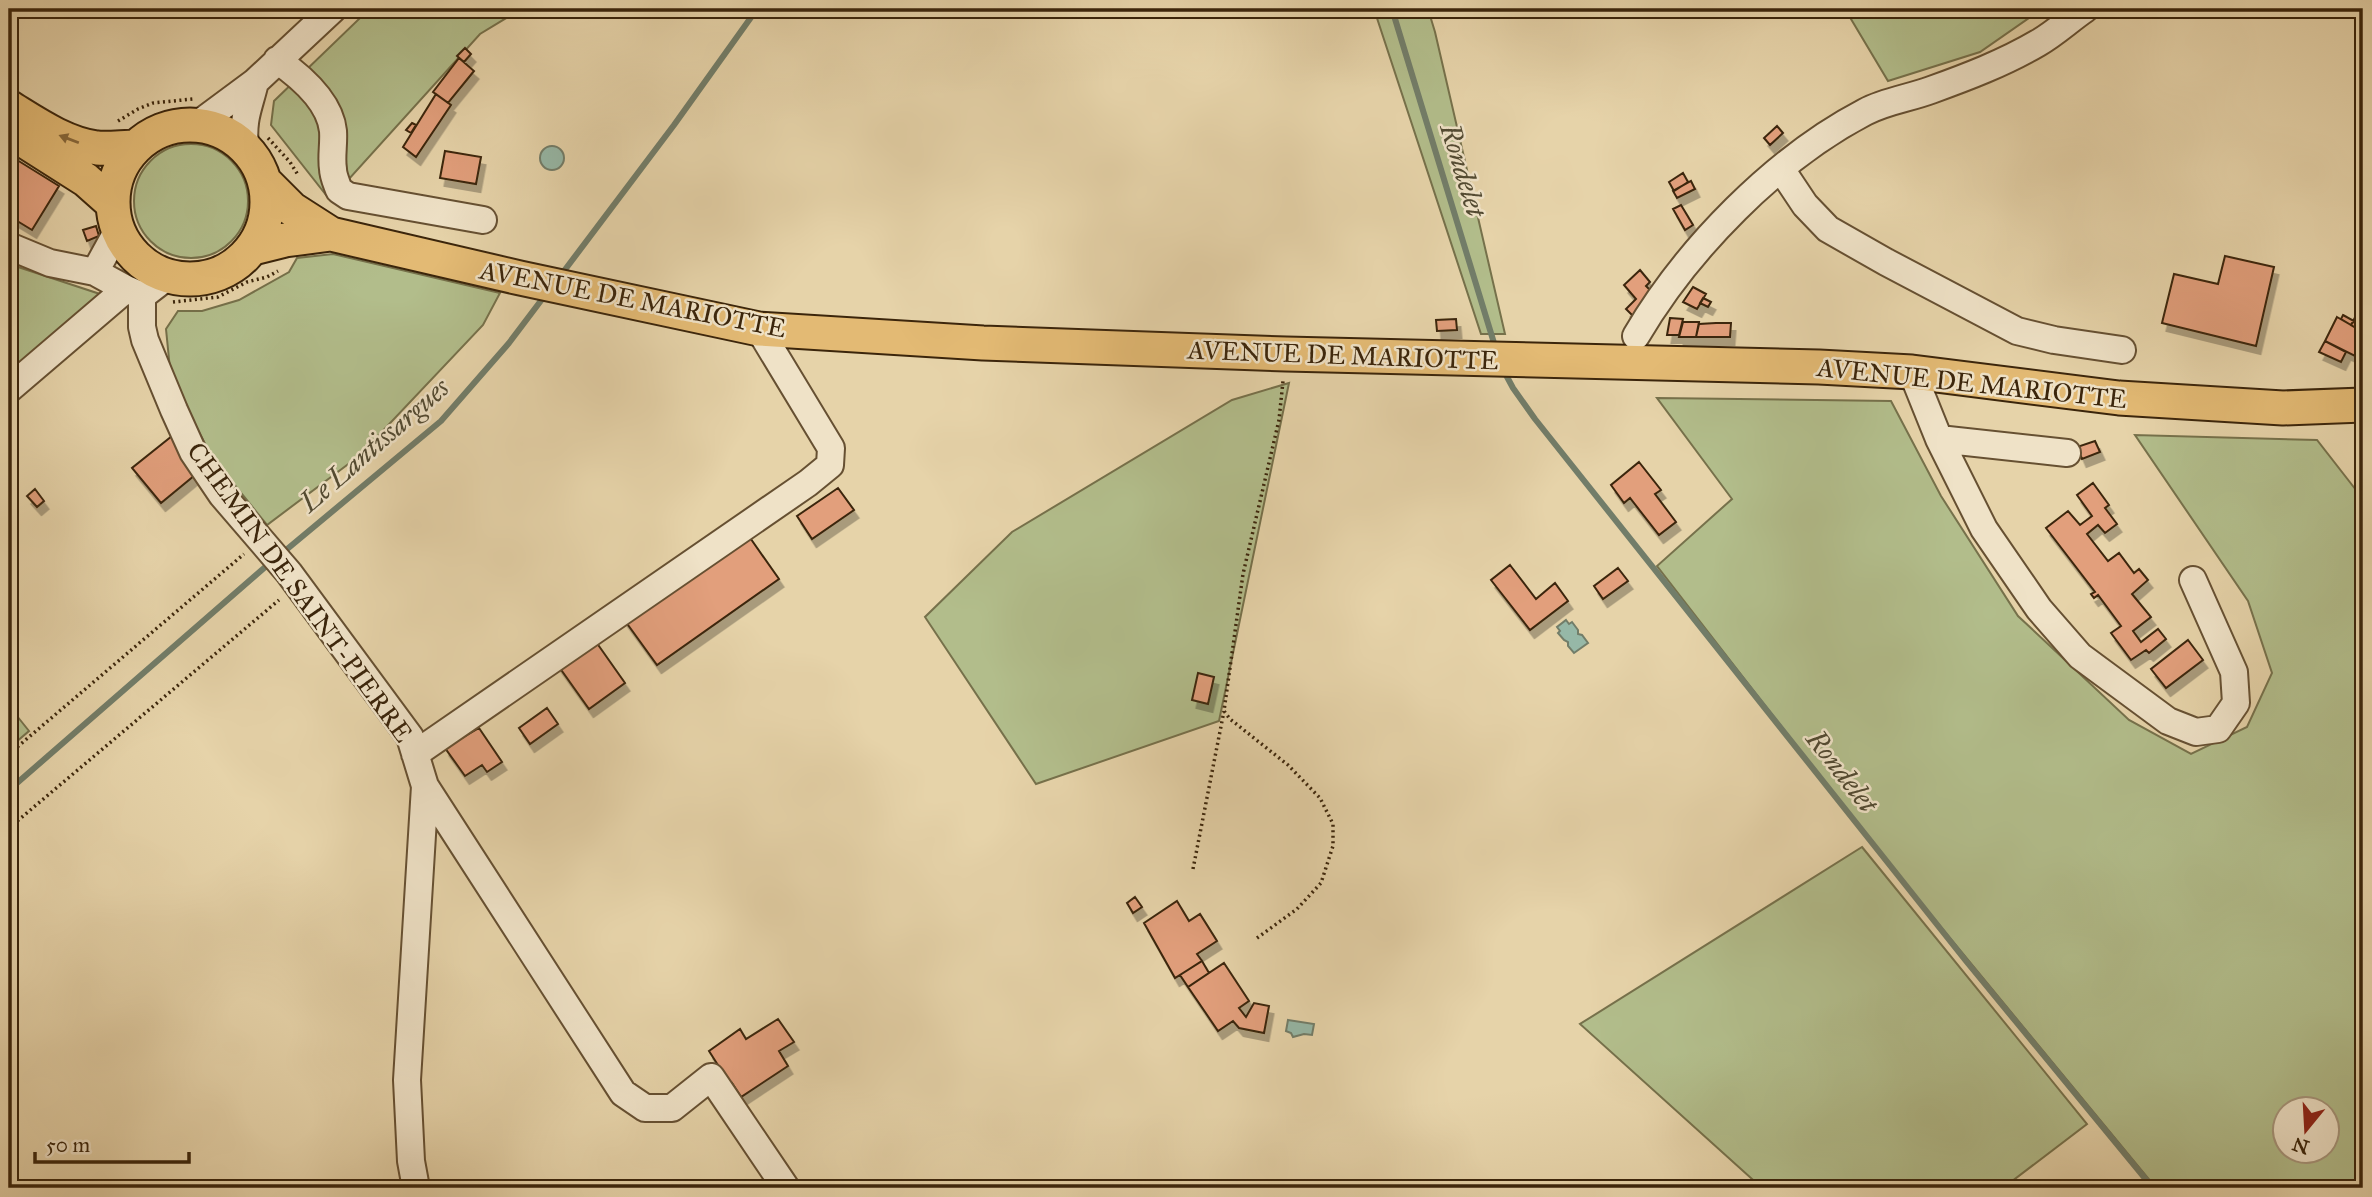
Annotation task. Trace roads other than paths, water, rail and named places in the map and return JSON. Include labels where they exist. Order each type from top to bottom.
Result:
[{"type":"main road","points":[[9,107],[40,126],[97,148],[126,134],[154,133],[175,126],[197,111],[223,132],[257,142],[258,165],[289,225]]},
{"type":"main road","points":[[9,131],[86,180],[116,217]]},
{"type":"main road","points":[[126,134],[114,188],[116,217],[126,246],[138,259],[168,276],[208,277],[233,266],[253,248],[263,229],[268,207],[266,183]]},
{"type":"main road","name":"AVENUE DE MARIOTTE","points":[[253,248],[289,225],[758,329],[983,343],[1286,354],[1724,364],[1912,372],[2119,398],[2283,408],[2363,405]]},
{"type":"street","points":[[197,111],[255,82],[333,9]]},
{"type":"street","points":[[1636,336],[1663,295],[1719,226],[1812,144],[1867,111],[1989,68],[2039,43],[2085,9]]},
{"type":"street","points":[[277,60],[321,100],[330,116],[333,132],[332,171],[339,190],[348,196],[483,220]]},
{"type":"street","points":[[255,82],[243,129],[257,142]]},
{"type":"street","points":[[1781,169],[1805,205],[1828,229],[1886,262],[2017,331],[2054,340],[2122,350]]},
{"type":"street","points":[[95,272],[116,217]]},
{"type":"street","points":[[9,246],[58,266],[95,272],[136,297]]},
{"type":"street","points":[[9,389],[168,276]]},
{"type":"street","name":"CHEMIN DE SAINT-PIERRE","points":[[136,297],[145,340],[193,452],[222,495],[293,579],[410,737],[425,786],[407,1080],[411,1161],[416,1188]]},
{"type":"street","points":[[415,754],[830,465],[831,448],[758,329]]},
{"type":"street","points":[[1912,372],[1939,439],[1984,529],[2039,609],[2080,656],[2168,721],[2196,732],[2218,729],[2236,703],[2234,672],[2193,580]]},
{"type":"street","points":[[1939,439],[2067,453]]},
{"type":"street","points":[[425,786],[623,1093],[645,1108],[672,1108],[711,1077],[786,1188]]},
{"type":"waterway","name":"Le Lantissargues","points":[[561,275],[757,9]]},
{"type":"waterway","name":"Rondelet","points":[[1392,9],[1494,343]]},
{"type":"waterway","name":"Le Lantissargues","points":[[280,555],[441,421],[509,343],[546,294]]},
{"type":"waterway","name":"Rondelet","points":[[1506,375],[1535,419],[1966,961],[2153,1188]]},
{"type":"waterway","name":"Le Lantissargues","points":[[9,790],[271,562]]}]
